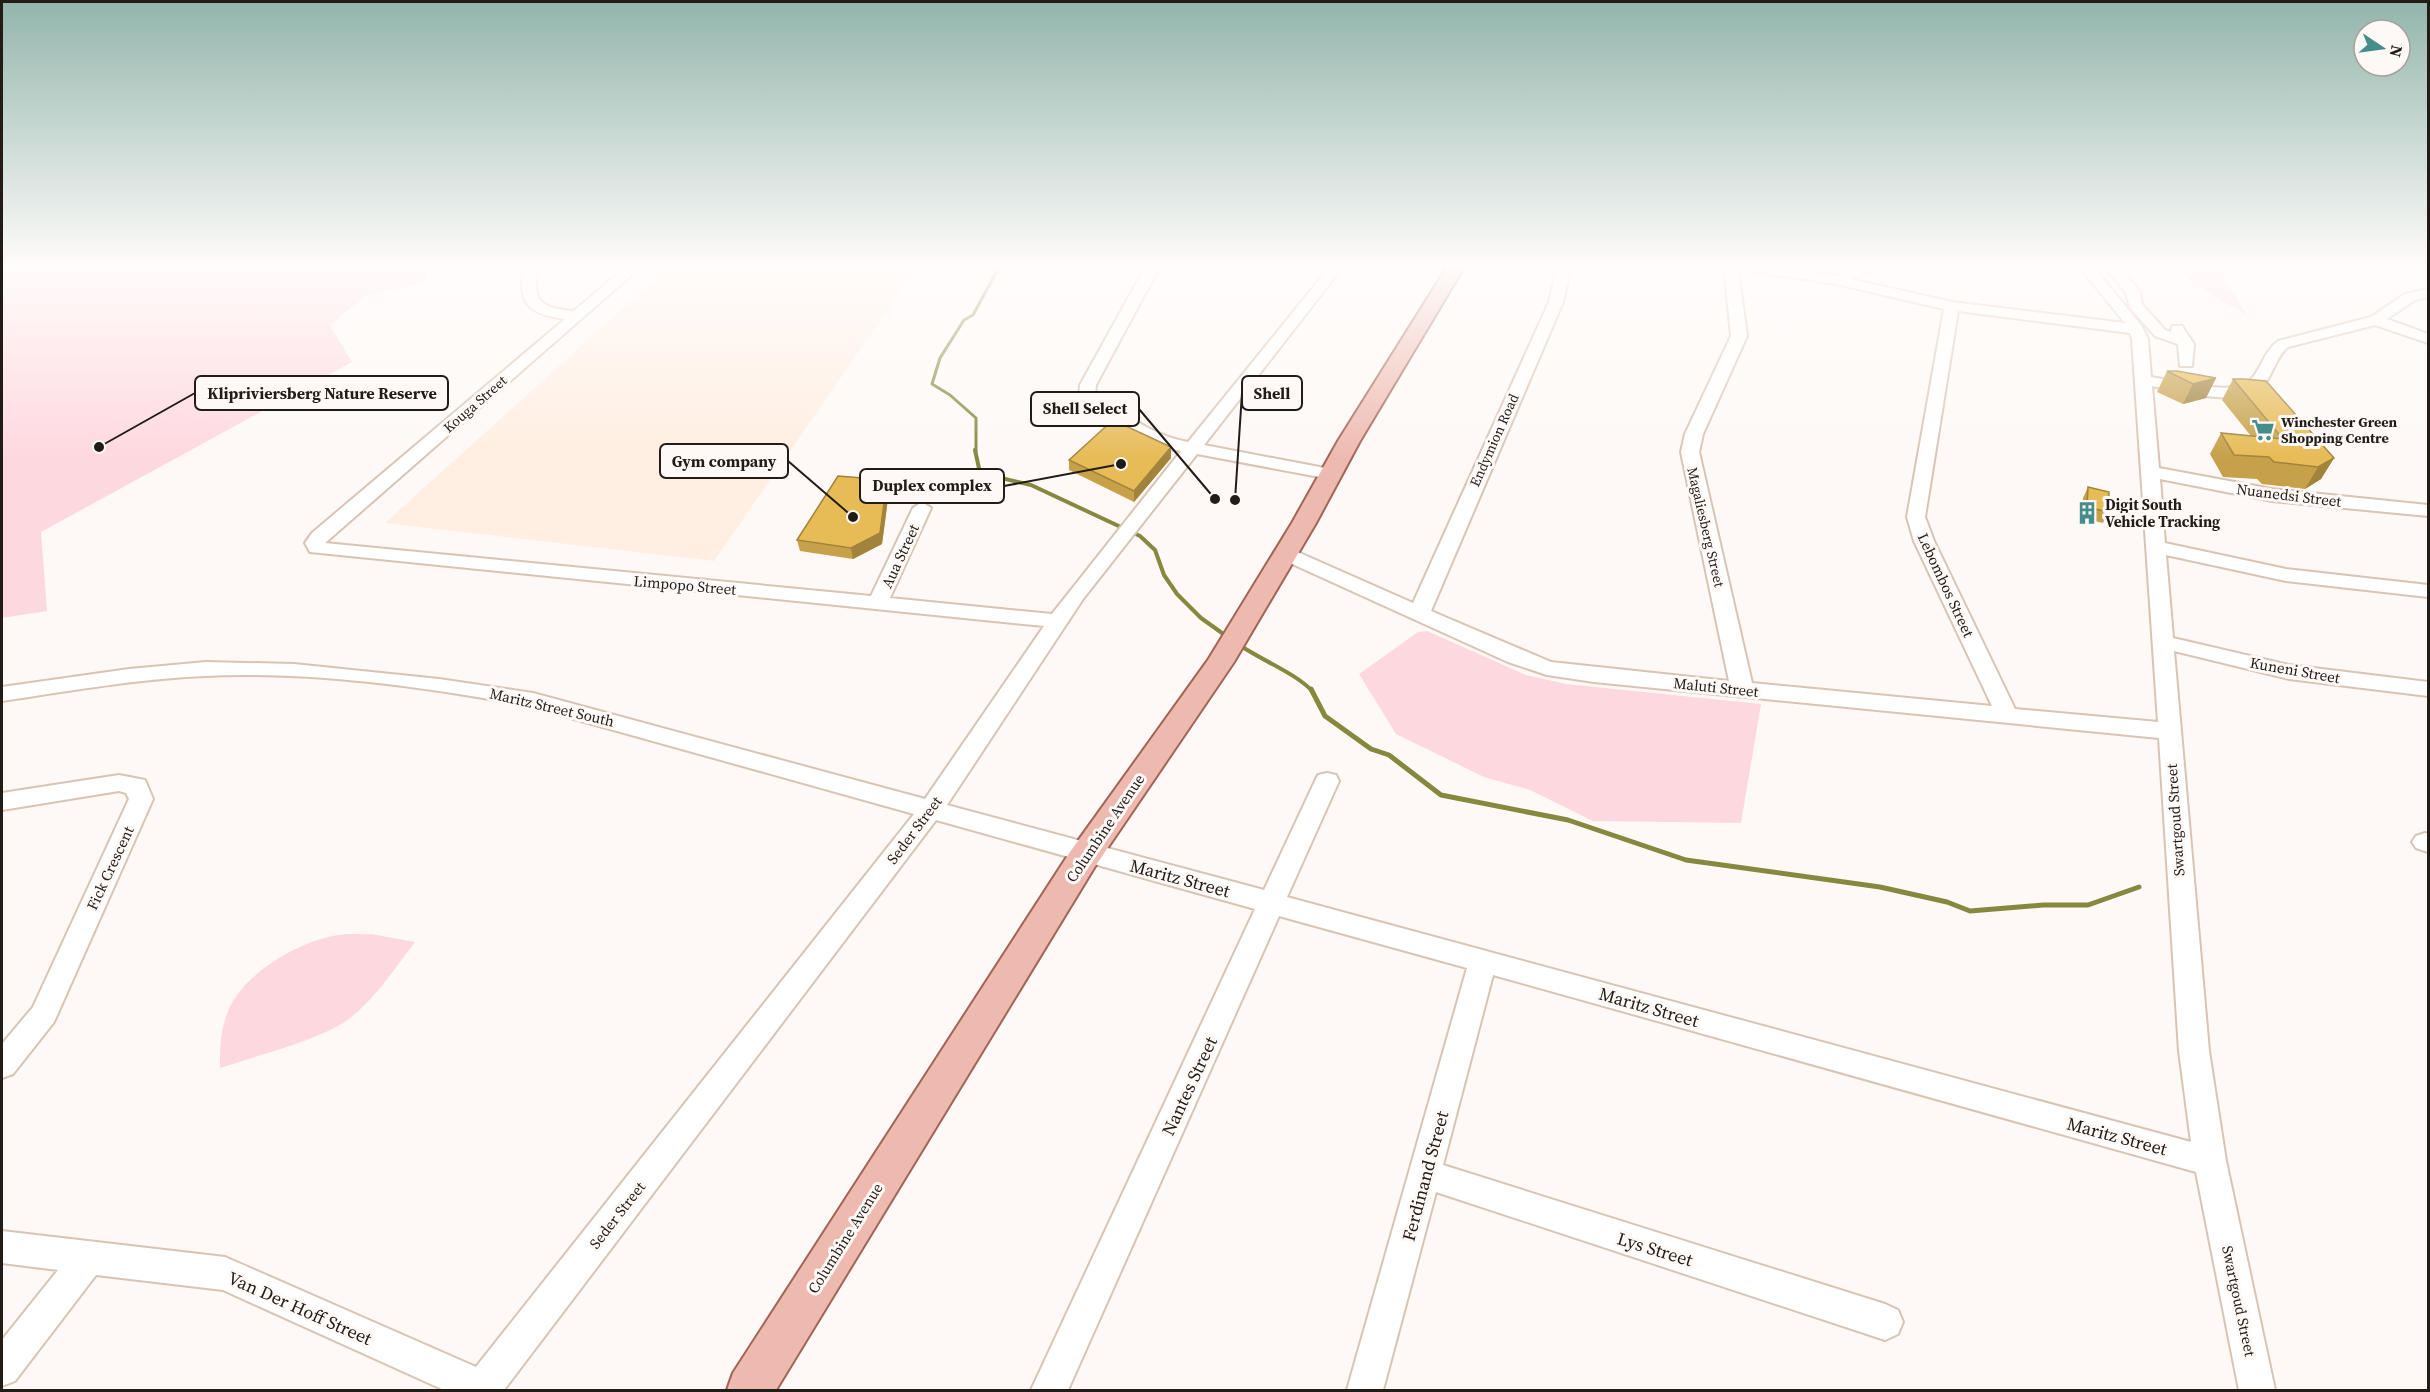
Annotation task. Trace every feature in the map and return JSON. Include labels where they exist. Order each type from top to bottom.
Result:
[{"type":"main road","name":"Columbine Avenue","points":[[750,1390],[1088,852],[1214,670],[1286,554],[1330,474],[1418,329]]},
{"type":"street","name":"Kouga Street","points":[[315,545],[319,537],[562,329]]},
{"type":"street","points":[[1119,329],[1088,385],[1086,394],[1147,436],[1192,449],[1330,474]]},
{"type":"street","name":"Seder Street","points":[[481,1390],[932,808],[1057,621],[1287,329]]},
{"type":"street","name":"Endymion Road","points":[[1419,614],[1544,329]]},
{"type":"street","name":"Magaliesberg Street","points":[[1738,329],[1739,336],[1694,434],[1690,452],[1742,690]]},
{"type":"street","name":"Lebombos Street","points":[[1948,329],[1916,517],[1924,541],[2007,715]]},
{"type":"street","name":"Swartgoud Street","points":[[2136,329],[2140,339],[2151,472],[2194,1051],[2210,1161],[2257,1390]]},
{"type":"street","points":[[2157,329],[2160,333],[2185,341]]},
{"type":"street","points":[[2177,329],[2185,341],[2186,363]]},
{"type":"street","points":[[2143,380],[2222,391],[2246,390],[2255,385],[2275,350],[2283,344],[2341,329]]},
{"type":"street","points":[[2401,329],[2428,339]]},
{"type":"street","name":"Nuanedsi Street","points":[[2151,472],[2261,494],[2428,510]]},
{"type":"street","name":"Aua Street","points":[[878,603],[922,508]]},
{"type":"street","name":"Limpopo Street","points":[[315,545],[319,549],[1057,621]]},
{"type":"street","points":[[2156,547],[2286,575],[2428,591]]},
{"type":"street","name":"Maluti Street","points":[[1286,554],[1489,646],[1547,668],[1742,690],[2169,731]]},
{"type":"street","name":"Kuneni Street","points":[[2163,642],[2289,672],[2428,689]]},
{"type":"street","name":"Maritz Street South","points":[[2,694],[128,676],[231,669],[314,672],[459,688],[512,696],[580,711],[1088,852]]},
{"type":"street","name":"Nantes Street","points":[[1049,1390],[1327,781]]},
{"type":"street","name":"Fick Crescent","points":[[2,801],[119,783],[136,786],[141,800],[44,1014],[2,1065]]},
{"type":"street","name":"Maritz Street","points":[[1088,852],[2210,1161]]},
{"type":"street","name":"Ferdinand Street","points":[[1365,1390],[1484,961]]},
{"type":"street","name":"Lys Street","points":[[1425,1174],[1885,1322]]},
{"type":"street","name":"Van Der Hoff Street","points":[[2,1246],[225,1274],[481,1390]]},
{"type":"street","points":[[2,1368],[90,1256]]},
{"type":"shaded area","points":[[2,329],[332,329],[352,362],[41,532],[47,611],[2,618]]},
{"type":"shaded area","points":[[600,329],[874,329],[714,561],[385,523]]},
{"type":"shaded area","points":[[1427,631],[1526,675],[1566,684],[1761,704],[1741,823],[1593,821],[1530,790],[1484,777],[1396,734],[1359,674],[1418,632]]},
{"type":"shaded area","points":[[347,934],[371,934],[415,942],[384,983],[349,1019],[322,1034],[220,1068],[220,1047],[227,1014],[244,986],[258,973],[290,952],[324,938]]},
{"type":"building","points":[[2167,371],[2177,371],[2216,378],[2193,384]]},
{"type":"building","points":[[2233,379],[2266,381],[2334,458],[2318,467],[2274,462],[2269,457],[2234,455],[2221,433],[2283,439]]},
{"type":"building","points":[[1113,420],[1171,447],[1134,491],[1069,460]]},
{"type":"building","points":[[838,476],[887,480],[880,533],[851,548],[797,540]]},
{"type":"building","points":[[2088,487],[2109,492],[2108,512],[2087,507]]},
{"type":"waterway","points":[[958,329],[940,358],[932,384],[950,395],[976,418],[976,452]]},
{"type":"waterway","points":[[975,450],[980,473],[1031,485],[1140,536],[1155,550],[1164,575],[1177,594],[1201,618],[1229,638]]},
{"type":"waterway","points":[[1238,644],[1297,679],[1312,691]]},
{"type":"waterway","points":[[1311,689],[1325,716],[1371,749],[1389,755],[1441,795],[1568,820],[1686,860],[1880,887],[1947,902],[1970,911],[2043,905],[2088,905],[2139,887]]},
{"type":"place","name":"Winchester Green Shopping Centre","points":[[2263,430]]},
{"type":"place","name":"Klipriviersberg Nature Reserve","points":[[99,447]]},
{"type":"place","name":"Duplex complex","points":[[1121,464]]},
{"type":"place","name":"Shell Select","points":[[1215,499]]},
{"type":"place","name":"Shell","points":[[1235,500]]},
{"type":"place","name":"Digit South Vehicle Tracking","points":[[2087,513]]},
{"type":"place","name":"Gym company","points":[[853,517]]}]
